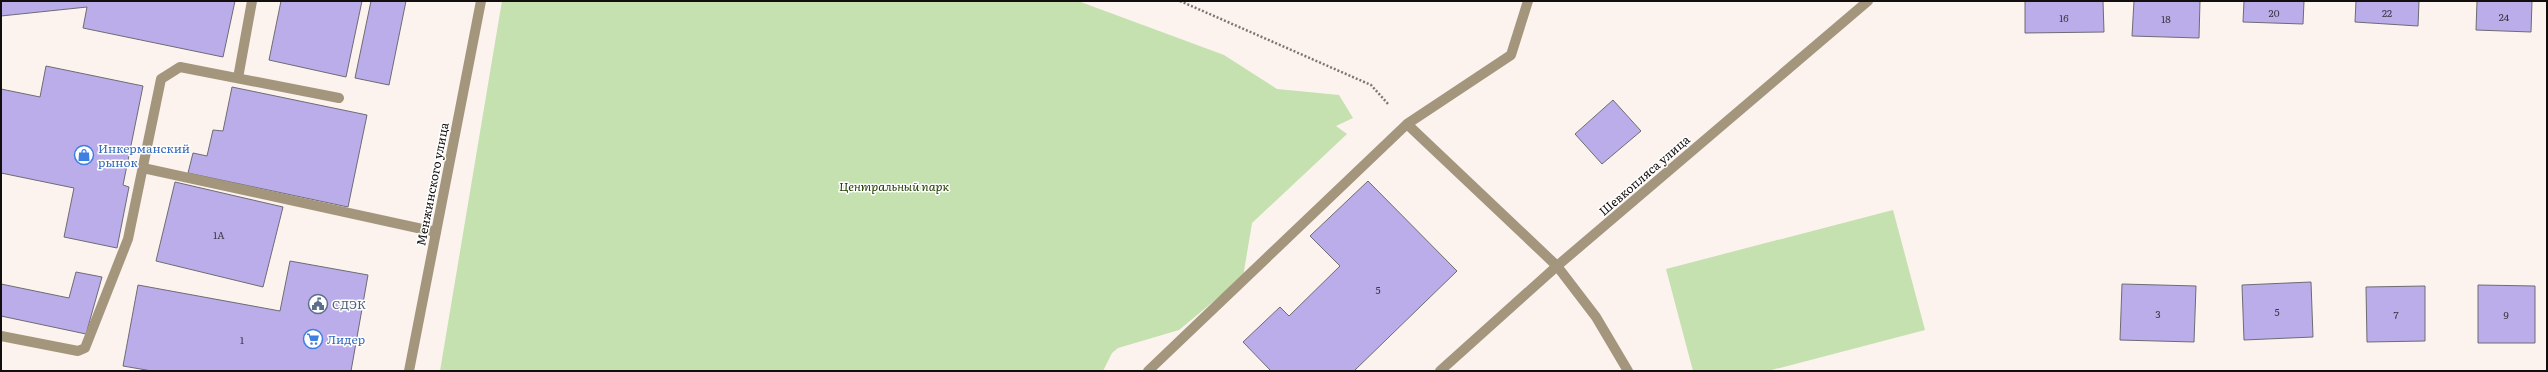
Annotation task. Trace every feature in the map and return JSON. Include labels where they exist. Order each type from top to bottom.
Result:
[{"type":"street","points":[[238,78],[252,1]]},
{"type":"street","name":"Менжинского улица","points":[[409,371],[481,1]]},
{"type":"street","points":[[1148,371],[1407,124],[1511,55],[1528,1]]},
{"type":"street","name":"Шевкопляса улица","points":[[1440,371],[1557,266],[1868,1]]},
{"type":"street","points":[[1,336],[78,351],[86,348],[128,239],[161,79],[180,67],[339,98]]},
{"type":"street","points":[[1407,124],[1557,266],[1596,318],[1628,371]]},
{"type":"street","points":[[142,168],[436,232]]},
{"type":"path","points":[[1180,1],[1371,85],[1407,124]]},
{"type":"green space","name":"Центральный парк","points":[[502,1],[1078,1],[1224,55],[1277,89],[1339,95],[1353,118],[1336,126],[1347,134],[1252,223],[1243,277],[1179,330],[1118,348],[1112,353],[1103,371],[440,371]]},
{"type":"green space","points":[[1893,210],[1925,330],[1768,371],[1693,371],[1666,269]]},
{"type":"building","points":[[1,1],[235,1],[223,57],[83,28],[87,7],[1,16]]},
{"type":"building","points":[[281,1],[362,1],[346,77],[269,60]]},
{"type":"building","points":[[371,1],[406,1],[389,85],[355,78]]},
{"type":"building","points":[[2025,1],[2103,1],[2104,32],[2025,33]]},
{"type":"building","points":[[2134,1],[2200,1],[2199,38],[2132,36]]},
{"type":"building","points":[[2244,1],[2304,1],[2303,24],[2243,22]]},
{"type":"building","points":[[2356,1],[2419,1],[2418,26],[2355,22]]},
{"type":"building","points":[[2477,1],[2532,1],[2531,32],[2476,30]]},
{"type":"building","points":[[46,66],[143,86],[123,185],[129,187],[117,248],[64,237],[74,188],[1,173],[1,89],[40,97]]},
{"type":"building","points":[[232,87],[367,115],[348,207],[188,173],[193,153],[207,156],[213,130],[223,131]]},
{"type":"building","points":[[1613,100],[1641,131],[1602,164],[1575,134]]},
{"type":"building","points":[[1368,181],[1457,271],[1354,371],[1271,371],[1243,342],[1280,307],[1289,316],[1340,266],[1310,236]]},
{"type":"building","points":[[175,182],[283,207],[263,287],[156,261]]},
{"type":"building","points":[[290,261],[368,275],[351,371],[152,371],[123,366],[138,285],[280,311]]},
{"type":"building","points":[[76,272],[102,277],[86,334],[1,316],[1,284],[69,298]]},
{"type":"building","points":[[2311,282],[2313,337],[2244,340],[2242,285]]},
{"type":"building","points":[[2122,284],[2196,286],[2194,342],[2120,340]]},
{"type":"building","points":[[2478,285],[2535,286],[2535,343],[2478,343]]},
{"type":"building","points":[[2425,286],[2425,341],[2367,342],[2366,287]]},
{"type":"place","name":"Инкерманский рынок","points":[[84,155]]},
{"type":"place","name":"СДЭК","points":[[318,304]]},
{"type":"place","name":"Лидер","points":[[313,339]]}]
